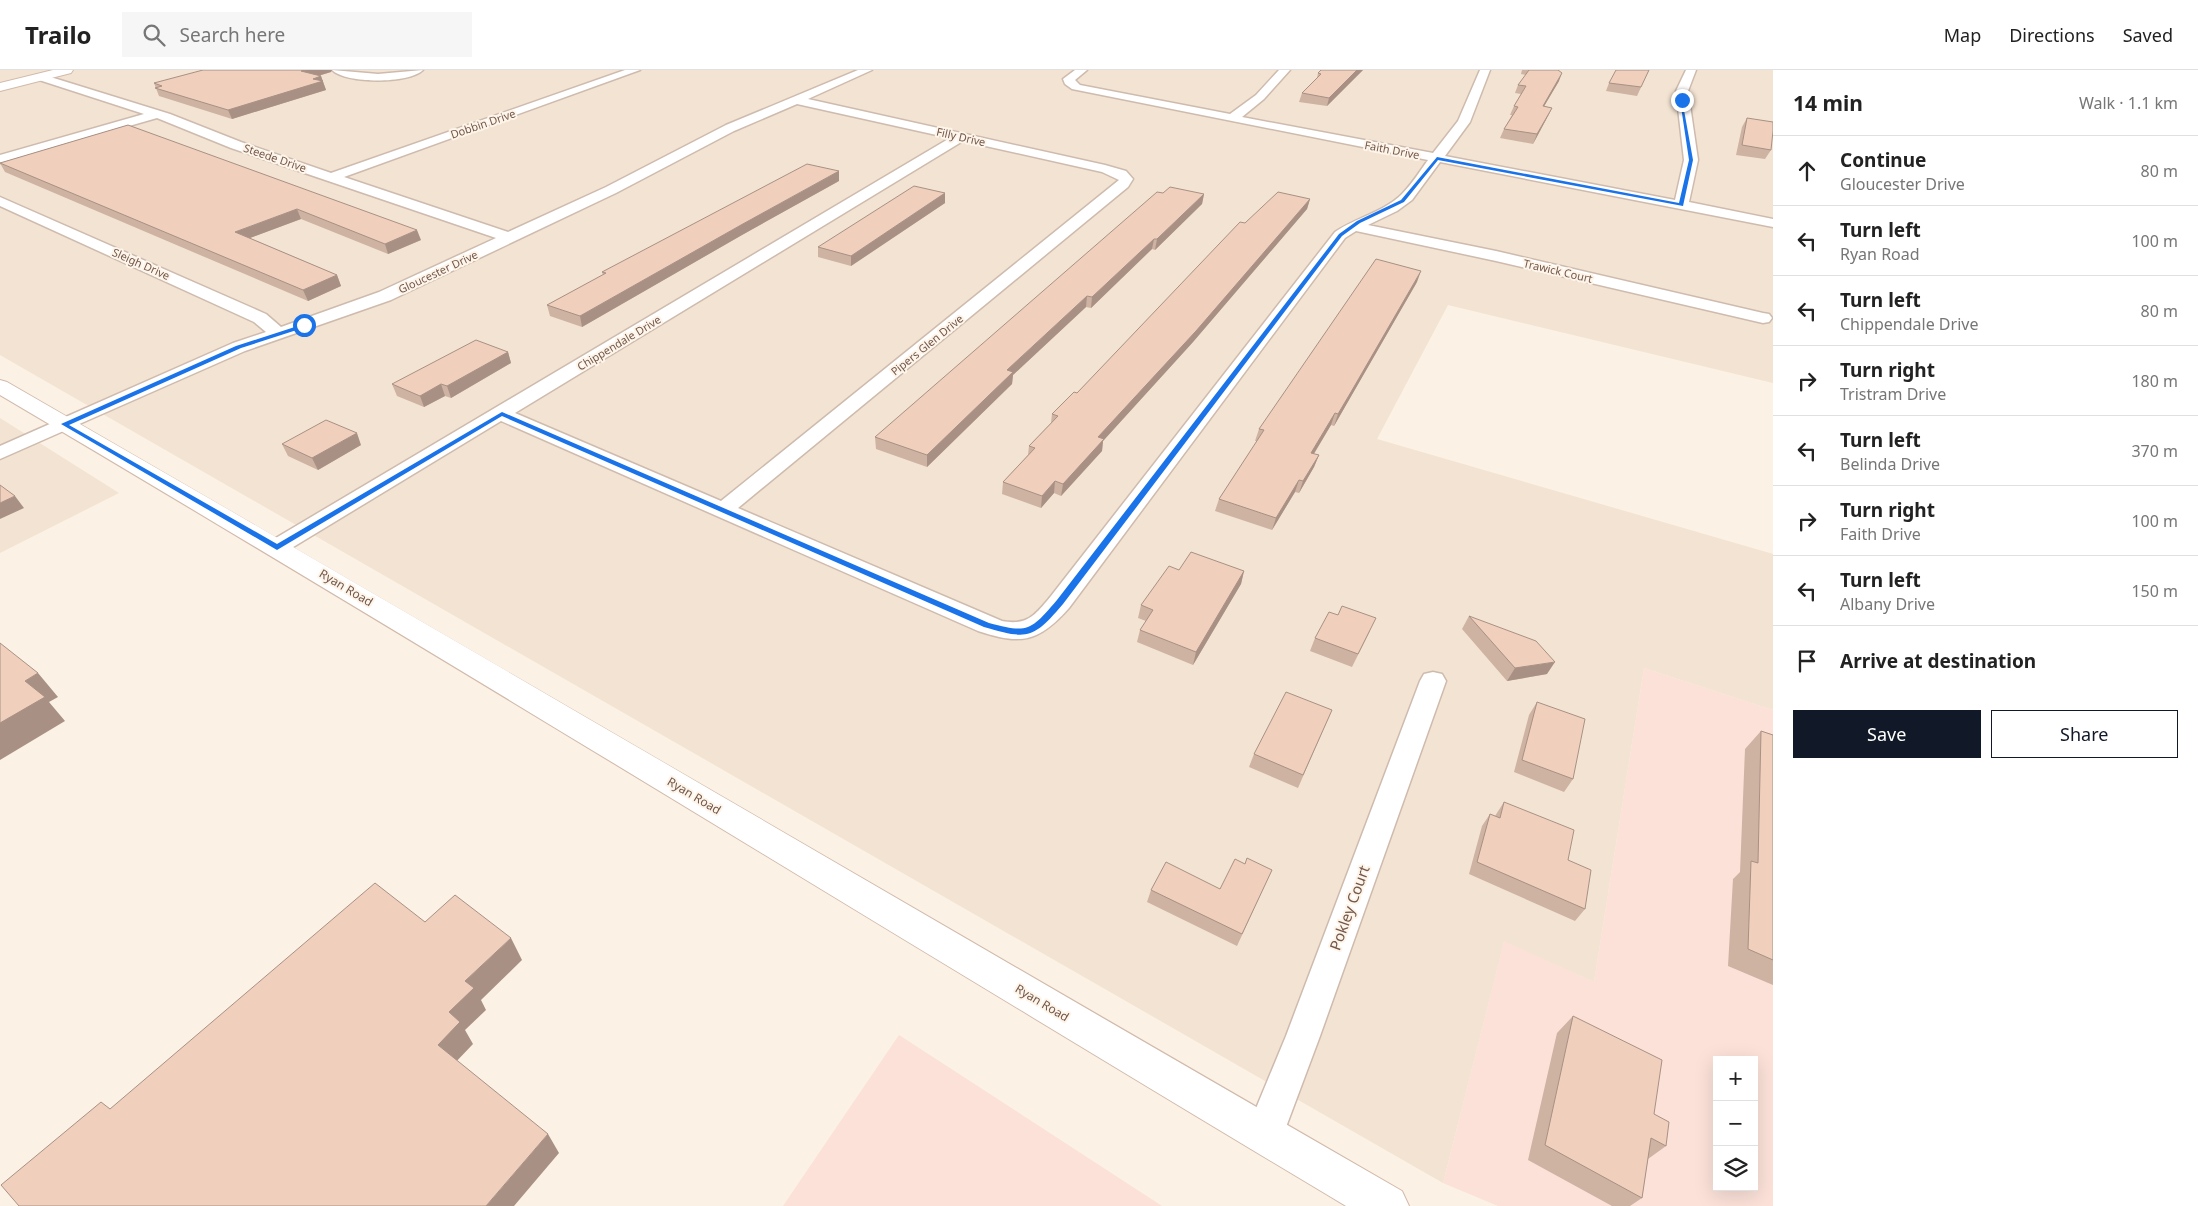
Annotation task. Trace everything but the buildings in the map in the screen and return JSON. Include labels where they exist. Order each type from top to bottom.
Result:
[{"type":"main road","points":[[0,87],[67,70]]},
{"type":"main road","name":"Ryan Road","points":[[0,386],[277,548],[1264,1135],[1387,1206]]},
{"type":"street","points":[[337,70],[375,80],[393,78],[418,70]]},
{"type":"street","name":"Dobbin Drive","points":[[331,177],[630,70]]},
{"type":"street","name":"Gloucester Drive","points":[[0,453],[226,352],[370,303],[611,190],[730,128],[867,70]]},
{"type":"street","name":"Faith Drive","points":[[1082,70],[1070,79],[1071,85],[1088,91],[1773,223]]},
{"type":"street","points":[[1232,119],[1260,97],[1285,70]]},
{"type":"street","points":[[502,414],[987,626],[1025,633],[1041,624],[1060,602],[1340,235],[1352,226],[1403,201],[1464,122],[1485,70]]},
{"type":"street","points":[[1681,205],[1691,160],[1682,91],[1690,70]]},
{"type":"street","name":"Steede Drive","points":[[40,77],[157,114],[214,137],[510,238]]},
{"type":"street","name":"Filly Drive","points":[[796,100],[1105,169],[1125,176]]},
{"type":"street","points":[[0,159],[157,114]]},
{"type":"street","name":"Chippendale Drive","points":[[277,548],[961,137]]},
{"type":"street","name":"Pipers Glen Drive","points":[[723,510],[1123,184],[1125,176]]},
{"type":"street","name":"Sleigh Drive","points":[[0,201],[260,318],[278,333]]},
{"type":"street","name":"Trawick Court","points":[[1352,226],[1496,256],[1770,320]]},
{"type":"street","name":"Pokley Court","points":[[1264,1135],[1303,1036],[1433,681]]},
{"type":"shaded area","points":[[0,70],[1773,70],[1773,383],[1448,305],[1377,439],[1773,554],[1773,710],[1644,668],[1594,982],[1504,942],[1443,1183],[0,355]]},
{"type":"shaded area","points":[[0,418],[119,493],[0,553]]},
{"type":"shaded area","points":[[1644,668],[1773,710],[1773,1206],[1498,1206],[1443,1183],[1504,941],[1594,982]]},
{"type":"shaded area","points":[[899,1035],[1162,1206],[783,1206]]},
{"type":"route","points":[[304,325],[238,347],[64,424],[277,548],[502,414],[987,626],[998,630],[1025,633],[1034,630],[1041,624],[1060,602],[1340,235],[1358,222],[1403,201],[1437,158],[1681,205],[1691,167],[1690,148],[1682,100]]}]
